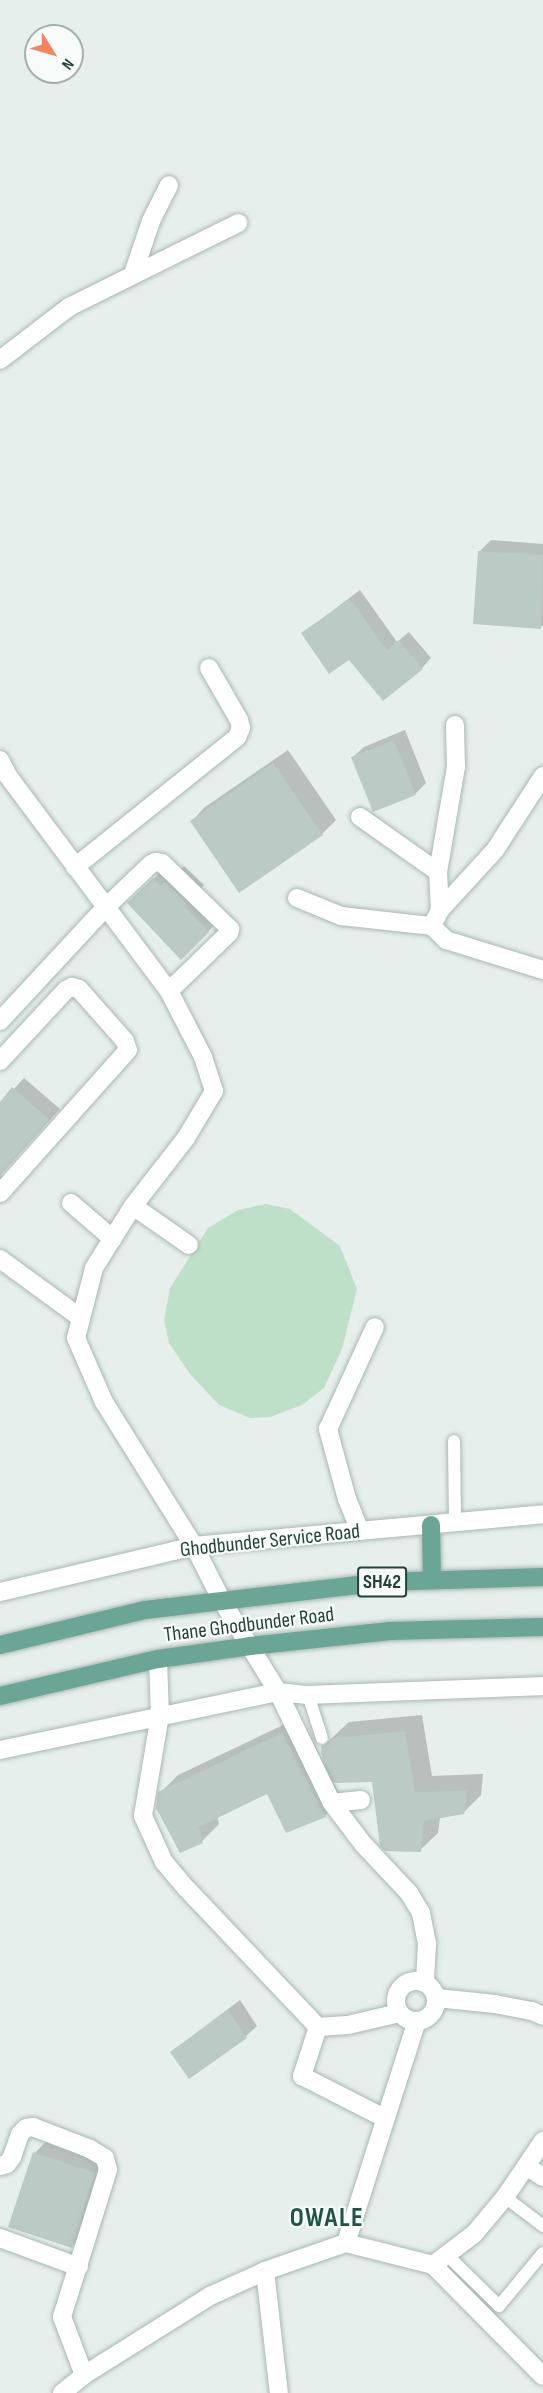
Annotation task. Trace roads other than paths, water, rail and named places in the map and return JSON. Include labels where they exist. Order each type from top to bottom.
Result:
[{"type":"main road","points":[[431,1525],[432,1580]]},
{"type":"main road","name":"Thane Ghodbunder Road","points":[[0,1645],[145,1610],[382,1582],[543,1577]]},
{"type":"main road","name":"Thane Ghodbunder Road","points":[[0,1696],[158,1659],[249,1646],[390,1631],[543,1627]]},
{"type":"street","points":[[133,274],[151,221],[169,185]]},
{"type":"street","points":[[0,360],[69,307],[238,223]]},
{"type":"street","points":[[75,867],[237,737],[241,728],[239,720],[209,668]]},
{"type":"street","points":[[455,725],[456,766],[438,872],[436,918],[446,940],[543,970]]},
{"type":"street","points":[[3,773],[169,992],[203,1057],[214,1091],[186,1138],[133,1206],[94,1268],[76,1338],[104,1402],[194,1546],[222,1601],[278,1692],[332,1803],[363,1844],[409,1893],[421,1913],[427,1943],[425,1982]]},
{"type":"street","points":[[436,918],[495,850],[543,777]]},
{"type":"street","points":[[360,817],[438,872]]},
{"type":"street","points":[[0,1021],[106,907],[151,864],[156,862],[162,863],[227,924],[229,933],[169,992]]},
{"type":"street","points":[[297,898],[341,916],[436,918]]},
{"type":"street","points":[[0,1061],[66,990],[72,987],[79,989],[125,1041],[128,1050],[0,1193]]},
{"type":"street","points":[[71,1203],[112,1239]]},
{"type":"street","points":[[133,1206],[189,1245]]},
{"type":"street","points":[[0,1259],[81,1318]]},
{"type":"street","points":[[360,1531],[347,1499],[328,1429],[375,1327]]},
{"type":"street","name":"Ghodbunder Service Road","points":[[0,1592],[194,1546],[543,1514]]},
{"type":"street","points":[[158,1659],[160,1715],[143,1816],[164,1862],[318,2027]]},
{"type":"street","points":[[0,1750],[278,1692],[308,1695],[543,1686]]},
{"type":"street","points":[[332,1803],[361,1800]]},
{"type":"street","points":[[412,1981],[425,1982],[435,1991],[437,1998],[430,2017],[417,2021],[404,2018],[399,2013],[396,2000],[400,1988],[412,1981]]},
{"type":"street","points":[[437,1998],[495,2004],[532,2011],[543,2016]]},
{"type":"street","points":[[318,2027],[348,2025],[399,2013]]},
{"type":"street","points":[[346,2243],[417,2021]]},
{"type":"street","points":[[318,2027],[302,2076],[386,2119]]},
{"type":"street","points":[[0,2166],[7,2164],[12,2157],[20,2134],[26,2128],[33,2127],[90,2149],[105,2158],[108,2170],[62,2317],[84,2375]]},
{"type":"street","points":[[440,2260],[474,2234],[505,2198],[543,2141]]},
{"type":"street","points":[[526,2166],[543,2177]]},
{"type":"street","points":[[0,2238],[79,2267]]},
{"type":"street","points":[[62,2393],[84,2375],[210,2296],[265,2271],[346,2243],[440,2260],[543,2376]]},
{"type":"street","points":[[265,2271],[279,2393]]},
{"type":"lane","points":[[454,1441],[455,1522]]},
{"type":"lane","points":[[308,1695],[322,1738]]},
{"type":"lane","points":[[505,2198],[543,2226]]},
{"type":"lane","points":[[440,2260],[499,2306],[543,2253]]},
{"type":"district","name":"OWALE","points":[[327,2219]]}]
